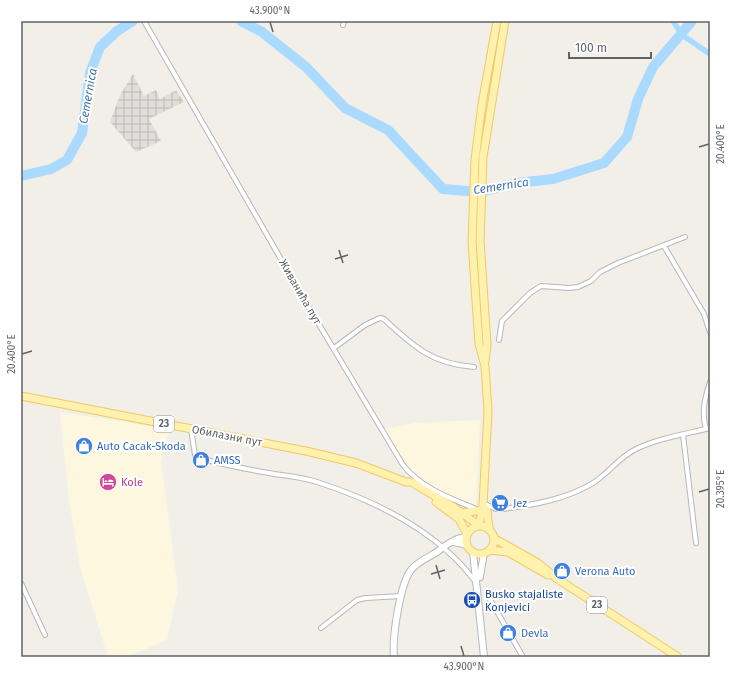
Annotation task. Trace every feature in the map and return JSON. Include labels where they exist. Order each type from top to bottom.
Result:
[{"type":"main road","points":[[485,366],[479,344],[472,242],[475,160],[482,104],[497,21]]},
{"type":"main road","points":[[467,535],[473,528],[479,525],[483,506],[488,411],[485,366],[487,345],[480,240],[483,157],[505,21]]},
{"type":"main road","name":"Обилазни пут","points":[[21,396],[340,459],[411,481]]},
{"type":"main road","name":"23","points":[[411,481],[479,525],[489,528]]},
{"type":"main road","name":"23","points":[[411,481],[456,516],[467,535],[467,545]]},
{"type":"main road","points":[[462,513],[483,506]]},
{"type":"main road","points":[[483,506],[487,511],[489,528],[495,539],[487,552]]},
{"type":"main road","name":"23","points":[[495,539],[538,564],[556,578],[678,657]]},
{"type":"main road","points":[[467,545],[473,552]]},
{"type":"main road","name":"23","points":[[473,552],[508,552],[550,577],[556,578]]},
{"type":"street","name":"Живанића пут","points":[[144,21],[411,481],[474,508]]},
{"type":"street","points":[[499,340],[502,321],[530,293],[541,286],[569,288],[578,287],[591,281],[600,272],[618,263],[685,237]]},
{"type":"street","points":[[664,246],[704,314],[710,332]]},
{"type":"street","points":[[334,348],[365,325],[380,318],[416,348],[443,362],[459,366],[474,367]]},
{"type":"street","points":[[483,506],[496,510],[560,498],[592,484],[607,473],[624,456],[636,449],[708,428],[703,420],[703,407],[710,382]]},
{"type":"street","points":[[191,429],[195,455],[198,458],[236,467],[316,482],[385,510],[444,547],[479,583]]},
{"type":"street","points":[[684,435],[696,543]]},
{"type":"street","points":[[394,657],[401,596],[407,576],[413,568],[454,542],[457,538],[467,535]]},
{"type":"street","points":[[454,542],[467,545]]},
{"type":"street","points":[[473,552],[479,583],[485,646],[484,656]]},
{"type":"street","points":[[479,583],[480,571],[487,552]]},
{"type":"street","points":[[21,583],[45,635]]},
{"type":"street","points":[[321,628],[357,600],[401,596]]},
{"type":"street","points":[[488,596],[523,657]]},
{"type":"shaded area","points":[[133,74],[144,96],[156,90],[160,99],[176,90],[184,102],[149,119],[161,141],[136,152],[110,122],[120,95]]},
{"type":"shaded area","points":[[60,412],[170,429],[161,461],[178,590],[167,640],[126,657],[108,657],[80,567],[69,500]]},
{"type":"shaded area","points":[[480,420],[476,507],[437,490],[415,477],[384,429],[415,423]]},
{"type":"waterway","name":"Cemernica","points":[[21,176],[51,169],[67,160],[82,133],[90,73],[100,47],[117,31],[133,21]]},
{"type":"waterway","name":"Cemernica","points":[[241,21],[262,32],[306,67],[345,108],[388,130],[443,189],[480,192],[517,183],[553,179],[604,163],[627,137],[638,99],[653,67],[692,21]]},
{"type":"waterway","points":[[673,21],[682,35],[710,54]]},
{"type":"place","name":"Auto Cacak-Skoda","points":[[84,446]]},
{"type":"place","name":"AMSS","points":[[201,460]]},
{"type":"place","name":"Kole","points":[[108,482]]},
{"type":"place","name":"Jez","points":[[500,503]]},
{"type":"place","name":"Verona Auto","points":[[562,571]]},
{"type":"place","name":"Busko stajaliste Konjevici","points":[[472,600]]},
{"type":"place","name":"Devla","points":[[508,633]]}]
